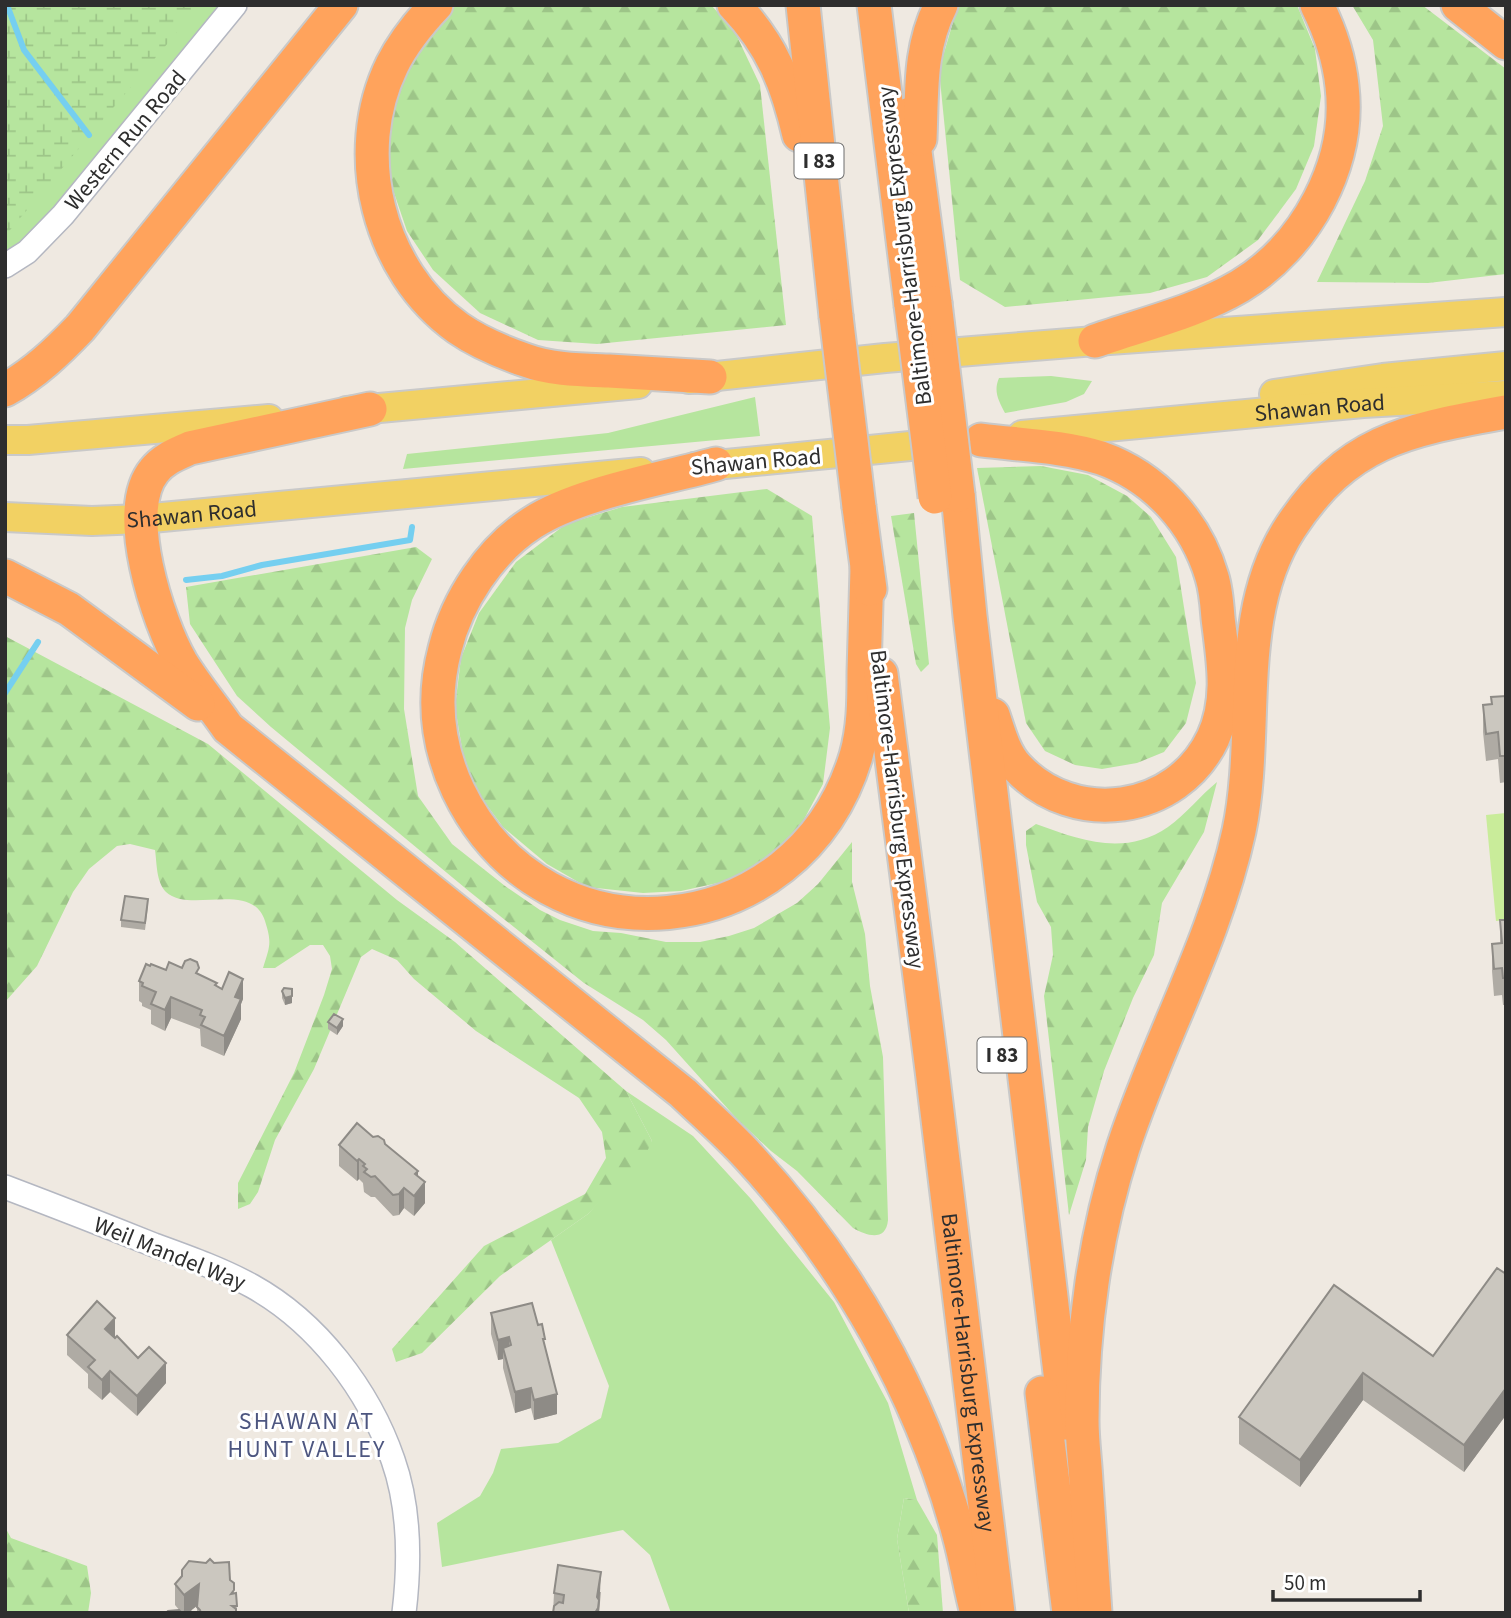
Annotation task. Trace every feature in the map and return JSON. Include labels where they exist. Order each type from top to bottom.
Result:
[{"type":"highway","points":[[5,390],[53,357],[79,328],[341,5]]},
{"type":"highway","points":[[436,5],[407,40],[392,66],[375,120],[372,145],[378,203],[386,232],[400,262],[417,287],[437,310],[458,328],[528,362],[564,369],[710,377]]},
{"type":"highway","points":[[734,5],[771,53],[790,96],[831,275]]},
{"type":"highway","name":"Baltimore-Harrisburg Expressway","points":[[803,5],[831,275],[859,507],[932,1070],[998,1613]]},
{"type":"highway","name":"Baltimore-Harrisburg Expressway","points":[[874,5],[923,304],[1069,1613]]},
{"type":"highway","points":[[893,5],[919,180]]},
{"type":"highway","points":[[923,304],[919,180],[921,73],[928,35],[941,5]]},
{"type":"highway","points":[[1095,341],[1201,304],[1239,286],[1286,249],[1304,226],[1320,201],[1332,170],[1343,117],[1343,88],[1337,57],[1329,28],[1317,5]]},
{"type":"highway","points":[[1458,5],[1506,43]]},
{"type":"highway","points":[[228,727],[182,663],[167,635],[152,591],[141,519],[147,483],[153,471],[168,458],[190,448],[370,409]]},
{"type":"highway","points":[[1094,1613],[1082,1421],[1086,1348],[1097,1253],[1122,1150],[1146,1082],[1216,911],[1231,865],[1247,778],[1254,635],[1260,598],[1272,563],[1288,531],[1309,501],[1333,476],[1360,454],[1431,425],[1506,412]]},
{"type":"highway","points":[[946,496],[993,714],[1003,744],[1016,766],[1036,784],[1058,797],[1084,804],[1112,807],[1133,803],[1160,792],[1183,776],[1200,759],[1213,738],[1225,695],[1214,580],[1196,536],[1181,515],[1147,482],[1126,468],[1077,452],[981,440]]},
{"type":"highway","points":[[716,464],[597,496],[533,522],[491,560],[459,608],[448,634],[438,691],[438,723],[443,749],[466,806],[485,834],[524,873],[550,889],[578,901],[627,913],[655,914],[684,912],[736,896],[787,865],[812,839],[833,810],[856,754],[863,727],[867,569]]},
{"type":"highway","points":[[5,576],[69,609],[153,668],[683,1093],[748,1155],[834,1263],[864,1310],[910,1401],[927,1439],[959,1535],[976,1613]]},
{"type":"highway","points":[[970,616],[1066,1422],[1094,1613]]},
{"type":"main road","points":[[5,440],[370,409],[884,358],[1506,312]]},
{"type":"main road","points":[[1103,427],[1293,391],[1383,378],[1506,366]]},
{"type":"main road","name":"Shawan Road","points":[[5,517],[92,521],[141,519],[1363,403],[1506,395]]},
{"type":"street","name":"Western Run Road","points":[[5,265],[27,252],[63,215],[235,5]]},
{"type":"street","name":"Weil Mandel Way","points":[[5,1187],[213,1267],[253,1287],[288,1312],[321,1341],[353,1380],[394,1461],[406,1524],[407,1589],[404,1613]]},
{"type":"green space","points":[[5,5],[221,5],[55,208],[19,244],[5,254]]},
{"type":"green space","points":[[5,5],[200,5],[5,236]]},
{"type":"green space","points":[[453,5],[711,5],[734,30],[760,85],[786,325],[597,344],[538,340],[480,313],[433,270],[407,231],[391,184],[388,136],[394,97],[412,56]]},
{"type":"green space","points":[[958,5],[1297,5],[1315,49],[1321,96],[1314,146],[1296,189],[1258,240],[1207,277],[1150,293],[1005,307],[960,280],[939,70]]},
{"type":"green space","points":[[1352,5],[1422,5],[1506,69],[1506,274],[1428,283],[1317,282],[1365,181],[1383,126],[1373,40]]},
{"type":"green space","points":[[1051,376],[1092,381],[1084,394],[1066,402],[1005,413],[997,392],[999,378]]},
{"type":"green space","points":[[755,397],[760,436],[403,469],[407,454],[608,433]]},
{"type":"green space","points":[[1041,466],[1088,475],[1127,496],[1151,517],[1176,557],[1196,683],[1186,723],[1164,752],[1137,763],[1102,769],[1075,765],[1045,751],[1026,723],[977,468]]},
{"type":"green space","points":[[767,489],[812,516],[830,728],[823,784],[801,825],[769,857],[727,881],[681,891],[643,893],[587,887],[547,864],[503,827],[477,792],[463,754],[455,707],[461,658],[479,613],[516,562],[566,524],[622,507]]},
{"type":"green space","points":[[914,513],[929,664],[921,672],[916,664],[891,516]]},
{"type":"green space","points":[[416,547],[432,559],[412,600],[405,628],[404,709],[418,796],[452,844],[540,910],[593,931],[621,933],[666,942],[700,942],[729,936],[754,928],[797,903],[818,884],[852,842],[852,882],[865,934],[870,986],[883,1057],[888,1220],[884,1232],[870,1235],[853,1228],[797,1171],[737,1119],[666,1040],[643,1020],[584,983],[271,727],[237,696],[190,624],[186,587]]},
{"type":"green space","points":[[5,636],[208,744],[397,900],[455,942],[626,1091],[652,1141],[646,1154],[588,1214],[500,1276],[422,1353],[396,1362],[392,1349],[484,1246],[585,1194],[606,1158],[602,1132],[579,1098],[476,1031],[414,979],[397,960],[372,949],[361,957],[314,1069],[275,1140],[258,1192],[250,1204],[238,1209],[238,1183],[294,1073],[332,969],[330,956],[323,945],[310,945],[275,968],[263,968],[269,940],[265,921],[258,909],[247,902],[234,900],[176,898],[166,892],[160,883],[155,850],[130,844],[117,846],[89,869],[73,892],[37,966],[5,1002]]},
{"type":"green space","points":[[1217,782],[1204,832],[1162,903],[1154,955],[1133,998],[1104,1071],[1088,1127],[1086,1160],[1069,1215],[1044,996],[1053,955],[1051,927],[1037,902],[1026,845],[1026,831],[1036,824],[1102,843],[1135,841],[1168,827]]},
{"type":"green space","points":[[1506,813],[1506,920],[1496,921],[1486,815]]},
{"type":"green space","points":[[626,1091],[693,1136],[751,1199],[834,1302],[888,1403],[917,1500],[904,1498],[897,1539],[909,1613],[671,1613],[650,1555],[623,1530],[442,1567],[437,1523],[480,1496],[493,1473],[501,1449],[558,1443],[601,1418],[609,1386],[551,1240],[588,1214],[652,1141]]},
{"type":"green space","points":[[904,1498],[917,1500],[937,1535],[943,1613],[909,1613],[897,1539]]},
{"type":"green space","points":[[5,1527],[11,1538],[87,1566],[91,1593],[88,1613],[5,1613]]},
{"type":"building","points":[[1506,696],[1506,756],[1500,756],[1498,732],[1486,734],[1483,705],[1492,704],[1491,697]]},
{"type":"building","points":[[125,896],[148,899],[145,923],[121,920]]},
{"type":"building","points":[[1500,920],[1506,920],[1506,978],[1503,978],[1502,968],[1494,969],[1492,944],[1502,943]]},
{"type":"building","points":[[190,959],[197,962],[199,968],[196,973],[217,983],[215,985],[222,989],[229,972],[243,979],[235,997],[241,999],[224,1036],[201,1025],[205,1017],[200,1015],[202,1010],[171,997],[165,1010],[151,1004],[156,992],[142,986],[143,983],[139,981],[146,964],[166,970],[169,962],[182,968],[185,961]]},
{"type":"building","points":[[284,988],[292,989],[292,996],[285,998],[282,991]]},
{"type":"building","points":[[334,1014],[343,1019],[337,1028],[328,1022]]},
{"type":"building","points":[[357,1123],[373,1137],[378,1136],[384,1140],[385,1144],[418,1171],[415,1174],[425,1182],[414,1196],[404,1188],[399,1194],[393,1195],[375,1176],[371,1177],[364,1172],[367,1169],[363,1166],[365,1164],[359,1159],[357,1161],[339,1145]]},
{"type":"building","points":[[1497,1268],[1506,1274],[1506,1388],[1464,1445],[1363,1373],[1300,1460],[1239,1417],[1334,1285],[1433,1356]]},
{"type":"building","points":[[97,1301],[115,1318],[105,1329],[115,1338],[117,1336],[138,1358],[149,1347],[166,1363],[137,1396],[110,1371],[102,1380],[88,1367],[95,1360],[67,1335]]},
{"type":"building","points":[[532,1303],[538,1325],[542,1324],[543,1339],[557,1394],[534,1400],[531,1388],[515,1392],[503,1348],[511,1345],[509,1337],[498,1340],[491,1313]]},
{"type":"building","points":[[210,1559],[214,1563],[229,1562],[230,1580],[234,1583],[231,1594],[236,1593],[237,1606],[232,1606],[236,1613],[201,1613],[197,1607],[199,1584],[184,1595],[175,1584],[189,1561],[206,1563]]},
{"type":"building","points":[[558,1565],[601,1572],[598,1608],[595,1613],[553,1613],[554,1606],[559,1602],[563,1603],[564,1595],[554,1593]]},
{"type":"building","points":[[179,1610],[182,1613],[166,1613],[168,1611]]},
{"type":"waterway","points":[[7,5],[24,50],[89,135]]},
{"type":"waterway","points":[[186,580],[222,576],[262,565],[410,540],[412,527]]},
{"type":"waterway","points":[[5,693],[38,642]]},
{"type":"district","name":"SHAWAN AT HUNT VALLEY","points":[[307,1435]]}]
